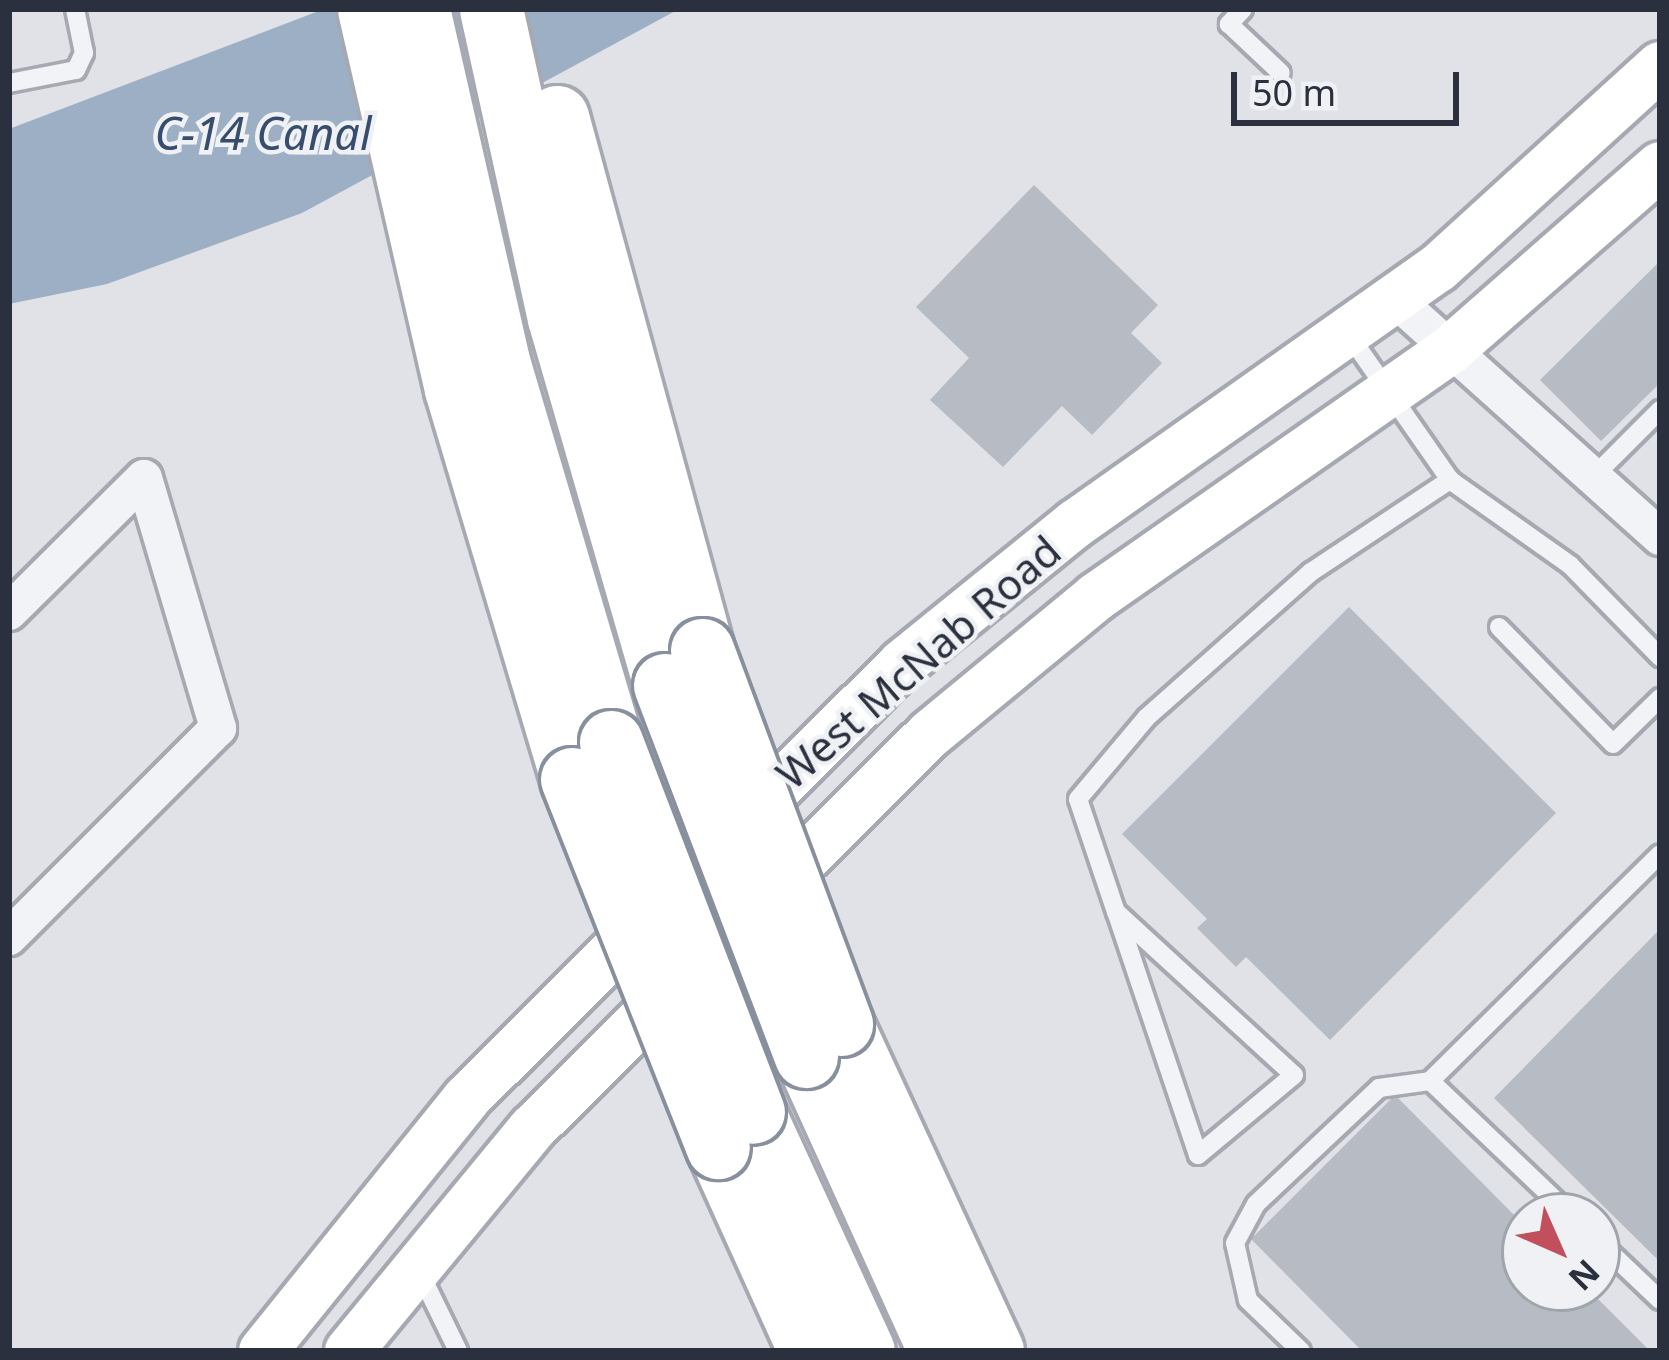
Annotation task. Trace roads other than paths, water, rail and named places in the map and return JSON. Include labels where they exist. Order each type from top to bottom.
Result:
[{"type":"highway","points":[[369,9],[442,238],[592,760],[735,1129],[810,1351]]},
{"type":"highway","points":[[418,9],[442,238]]},
{"type":"highway","points":[[491,9],[548,179],[684,668],[940,1351]]},
{"type":"highway","points":[[535,9],[548,179]]},
{"type":"highway","points":[[824,1040],[992,1351]]},
{"type":"highway","points":[[735,1129],[863,1351]]},
{"type":"main road","name":"West McNab Road","points":[[263,1351],[430,1137],[887,678],[1076,524],[1396,300],[1660,66]]},
{"type":"main road","name":"West McNab Road","points":[[349,1351],[419,1259],[610,1049],[930,734],[1096,597],[1450,350],[1660,166]]},
{"type":"street","points":[[1396,300],[1660,537]]},
{"type":"street","points":[[9,611],[143,478],[218,728],[9,937]]},
{"type":"lane","points":[[9,83],[76,70],[84,53],[75,9]]},
{"type":"lane","points":[[1243,9],[1229,24],[1281,73]]},
{"type":"lane","points":[[1348,335],[1450,480],[1570,565],[1660,657]]},
{"type":"lane","points":[[1593,477],[1660,410]]},
{"type":"lane","points":[[1116,912],[1294,1075],[1198,1155],[1153,1022],[1116,912],[1078,799],[1147,717],[1311,572],[1450,480]]},
{"type":"lane","points":[[1499,627],[1613,745],[1660,698]]},
{"type":"lane","points":[[1301,1351],[1249,1300],[1235,1243],[1256,1204],[1379,1088],[1430,1081],[1660,854]]},
{"type":"lane","points":[[1430,1081],[1547,1192]]},
{"type":"lane","points":[[419,1259],[434,1316],[458,1351]]},
{"type":"lane","points":[[1621,1263],[1660,1300]]},
{"type":"water","name":"C-14 Canal","points":[[324,9],[679,9],[302,213],[107,284],[9,304],[9,129]]}]
